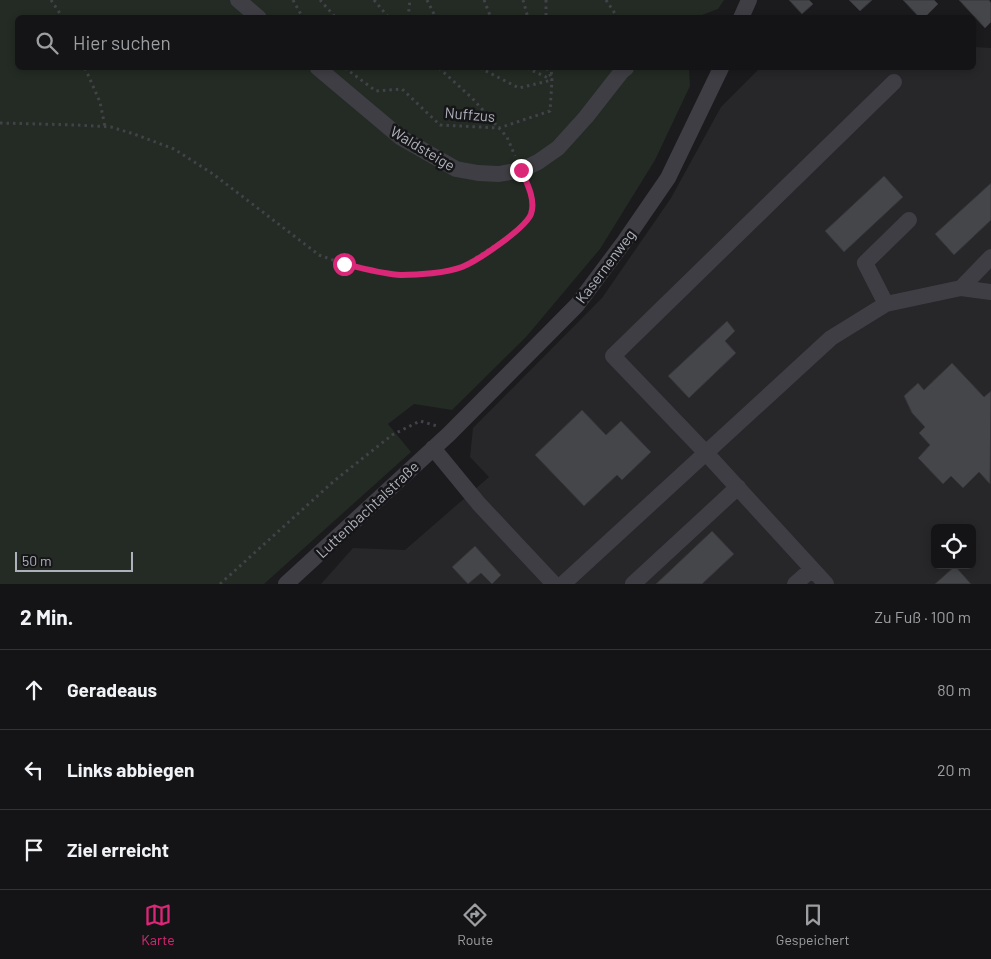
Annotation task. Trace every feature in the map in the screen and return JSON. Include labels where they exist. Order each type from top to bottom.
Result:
[{"type":"street","points":[[238,0],[256,15]]},
{"type":"street","points":[[742,15],[749,0]]},
{"type":"street","name":"Waldsteige","points":[[320,70],[400,137],[456,169],[499,174],[521,170],[538,162],[558,148],[586,118],[623,70]]},
{"type":"street","name":"Kasernenweg","points":[[449,434],[577,305],[624,242],[668,178],[720,70]]},
{"type":"street","points":[[826,584],[738,487],[613,356],[894,82]]},
{"type":"street","points":[[886,304],[865,263],[909,220]]},
{"type":"street","points":[[961,288],[991,257]]},
{"type":"street","points":[[563,584],[831,338],[886,304],[961,288],[991,292]]},
{"type":"street","name":"Luttenbachtalstraße","points":[[286,584],[449,434]]},
{"type":"street","points":[[433,448],[479,504],[554,584]]},
{"type":"street","points":[[633,584],[738,487]]},
{"type":"street","points":[[795,584],[812,569]]},
{"type":"path","points":[[51,0],[61,15]]},
{"type":"path","points":[[293,0],[301,15]]},
{"type":"path","points":[[320,0],[333,15]]},
{"type":"path","points":[[374,0],[386,15]]},
{"type":"path","points":[[408,15],[410,0]]},
{"type":"path","points":[[427,0],[434,15]]},
{"type":"path","points":[[484,0],[490,15]]},
{"type":"path","points":[[523,0],[527,15]]},
{"type":"path","points":[[546,0],[546,15]]},
{"type":"path","points":[[606,0],[616,15]]},
{"type":"path","points":[[86,70],[100,102],[105,127]]},
{"type":"path","name":"Nuffzus","points":[[348,70],[376,91],[402,89],[440,125],[499,128],[550,111],[552,80]]},
{"type":"path","points":[[0,124],[76,124],[105,127],[134,134],[174,149],[213,174],[319,255],[344,264],[399,275],[435,272],[462,267],[511,236],[526,222],[532,208],[529,190],[506,137],[472,98],[441,70]]},
{"type":"path","points":[[484,70],[519,88],[552,80]]},
{"type":"path","points":[[531,70],[552,80]]},
{"type":"path","points":[[548,70],[552,80]]},
{"type":"path","points":[[551,70],[552,80]]},
{"type":"path","points":[[220,584],[334,481],[392,435],[420,421],[435,424],[449,434]]},
{"type":"shaded area","points":[[0,0],[724,0],[718,9],[702,15],[15,15],[15,70],[689,70],[690,86],[655,160],[600,249],[526,337],[452,410],[414,404],[388,424],[411,452],[264,584],[0,584]]},
{"type":"shaded area","points":[[976,47],[991,48],[991,584],[321,584],[353,548],[405,550],[489,477],[470,457],[473,428],[602,298],[671,198],[721,107],[758,70],[976,70]]},
{"type":"building","points":[[789,0],[809,0],[813,4],[802,14]]},
{"type":"building","points":[[849,0],[872,0],[860,11]]},
{"type":"building","points":[[903,0],[934,0],[938,4],[927,15],[917,15]]},
{"type":"building","points":[[959,0],[989,0],[991,3],[991,22],[985,28],[976,18],[976,15],[973,15]]},
{"type":"building","points":[[884,176],[903,197],[844,252],[825,231]]},
{"type":"building","points":[[991,183],[991,220],[954,255],[935,234]]},
{"type":"building","points":[[727,321],[735,331],[725,341],[736,353],[689,398],[668,376]]},
{"type":"building","points":[[952,363],[984,397],[991,391],[990,484],[979,472],[963,488],[951,476],[943,484],[918,458],[930,445],[919,433],[925,427],[912,413],[904,396],[918,383],[924,390]]},
{"type":"building","points":[[582,410],[606,435],[621,421],[651,452],[622,480],[617,475],[584,506],[535,455]]},
{"type":"building","points":[[712,531],[734,554],[702,584],[656,584]]},
{"type":"building","points":[[475,546],[501,575],[492,584],[481,573],[468,584],[452,567]]},
{"type":"building","points":[[952,569],[958,569],[971,584],[935,584]]},
{"type":"route","points":[[344,264],[399,275],[435,272],[462,267],[511,236],[526,222],[531,214],[532,201],[521,170]]}]
